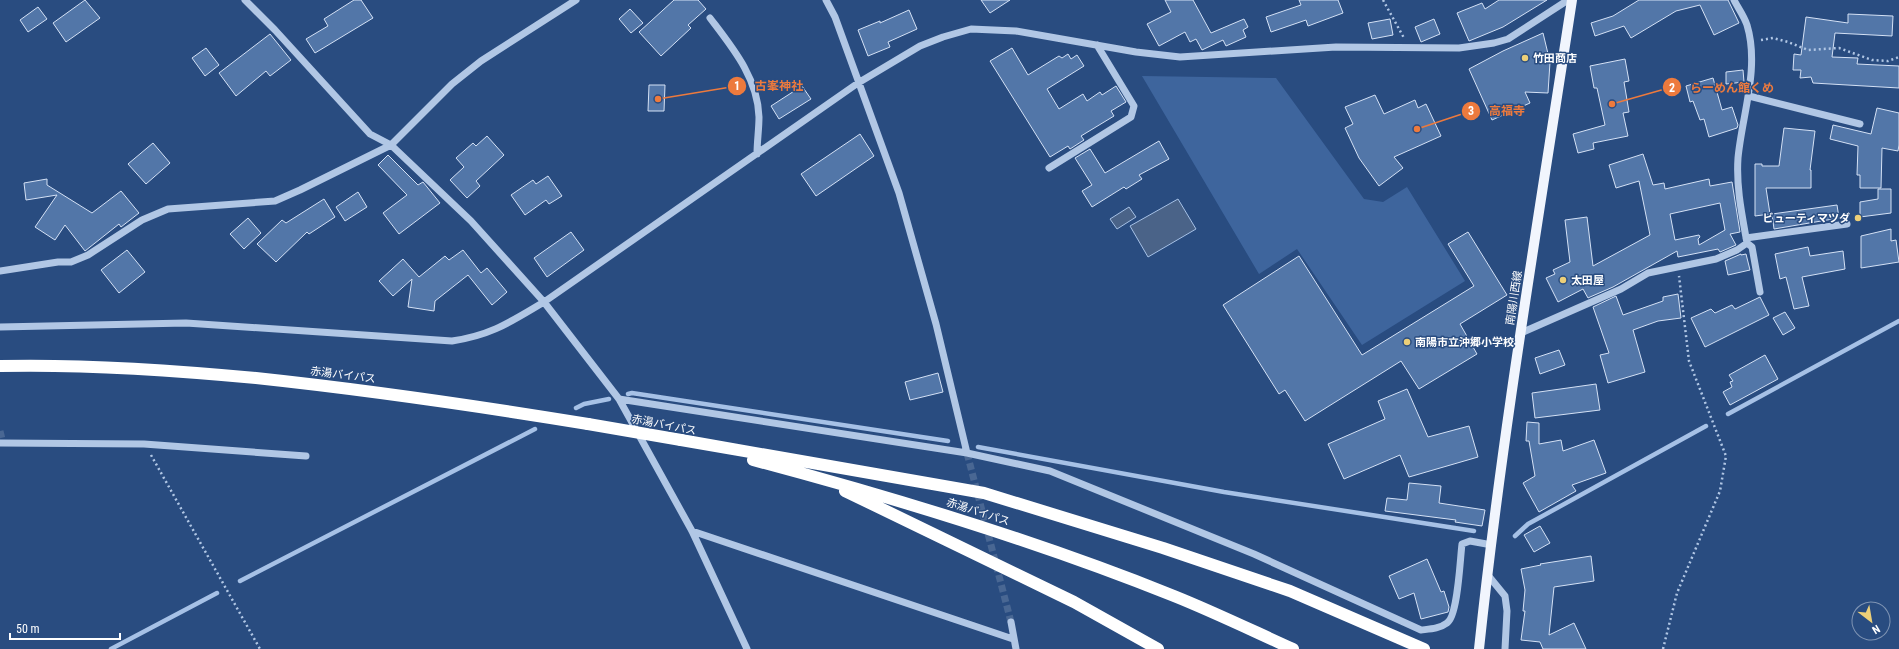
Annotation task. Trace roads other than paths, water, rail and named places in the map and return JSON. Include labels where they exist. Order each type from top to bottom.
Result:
[{"type":"highway","name":"赤湯バイパス","points":[[0,366],[39,365],[175,370],[321,385],[453,402],[681,440],[925,508],[1085,562],[1175,597],[1293,649]]},
{"type":"highway","points":[[681,440],[984,493],[1163,548],[1290,591],[1424,649]]},
{"type":"highway","points":[[814,476],[1074,602],[1158,649]]},
{"type":"main road","name":"南陽川西線","points":[[1479,649],[1487,574],[1521,333],[1572,0]]},
{"type":"street","points":[[245,0],[275,30],[370,134],[391,146],[471,221],[544,302],[619,398],[692,531],[747,649]]},
{"type":"street","points":[[0,270],[77,260],[88,255],[142,220],[168,209],[274,201],[300,190],[391,146],[452,84],[481,61],[576,0]]},
{"type":"street","points":[[826,0],[835,17],[899,193],[936,324],[967,453]]},
{"type":"street","points":[[0,327],[186,323],[452,340],[474,338],[497,330],[544,302],[858,83],[920,46],[943,37],[971,29],[1016,31],[1180,57],[1336,47],[1459,48],[1494,43],[1508,39],[1568,0]]},
{"type":"street","points":[[1734,0],[1747,25],[1751,52],[1749,96],[1743,123],[1738,159],[1738,196],[1746,240],[1752,247],[1760,292]]},
{"type":"street","points":[[710,18],[732,46],[754,88],[759,116],[757,154]]},
{"type":"street","points":[[1049,168],[1131,117],[1134,106],[1098,45]]},
{"type":"street","points":[[1749,96],[1860,124]]},
{"type":"street","points":[[1521,333],[1621,289],[1648,274],[1716,259],[1737,250],[1746,240],[1847,224]]},
{"type":"street","points":[[619,398],[967,453],[1050,471],[1254,554],[1421,630],[1436,628],[1449,622],[1455,610],[1462,544],[1470,541],[1492,545]]},
{"type":"street","points":[[0,443],[144,444],[306,456]]},
{"type":"street","points":[[692,531],[1013,639]]},
{"type":"street","points":[[1487,574],[1505,596],[1507,611],[1505,649]]},
{"type":"street","points":[[1010,622],[1016,649]]},
{"type":"waterway","points":[[1728,414],[1899,321]]},
{"type":"waterway","points":[[628,394],[632,393],[948,441]]},
{"type":"waterway","points":[[576,408],[584,404],[609,399]]},
{"type":"waterway","points":[[1515,536],[1528,524],[1706,426]]},
{"type":"waterway","points":[[240,581],[535,429]]},
{"type":"waterway","points":[[978,447],[1224,492],[1474,531]]},
{"type":"waterway","points":[[111,649],[217,593]]},
{"type":"tunnel","points":[[0,431],[3,443]]},
{"type":"tunnel","points":[[967,453],[1011,622]]},
{"type":"place","name":"竹田商店","points":[[1525,58]]},
{"type":"place","name":"古峯神社","points":[[658,99]]},
{"type":"place","name":"らーめん館くめ","points":[[1612,104]]},
{"type":"place","name":"高福寺","points":[[1417,129]]},
{"type":"place","name":"ビューティマツダ","points":[[1858,218]]},
{"type":"place","name":"太田屋","points":[[1563,280]]},
{"type":"place","name":"南陽市立沖郷小学校","points":[[1407,342]]}]
